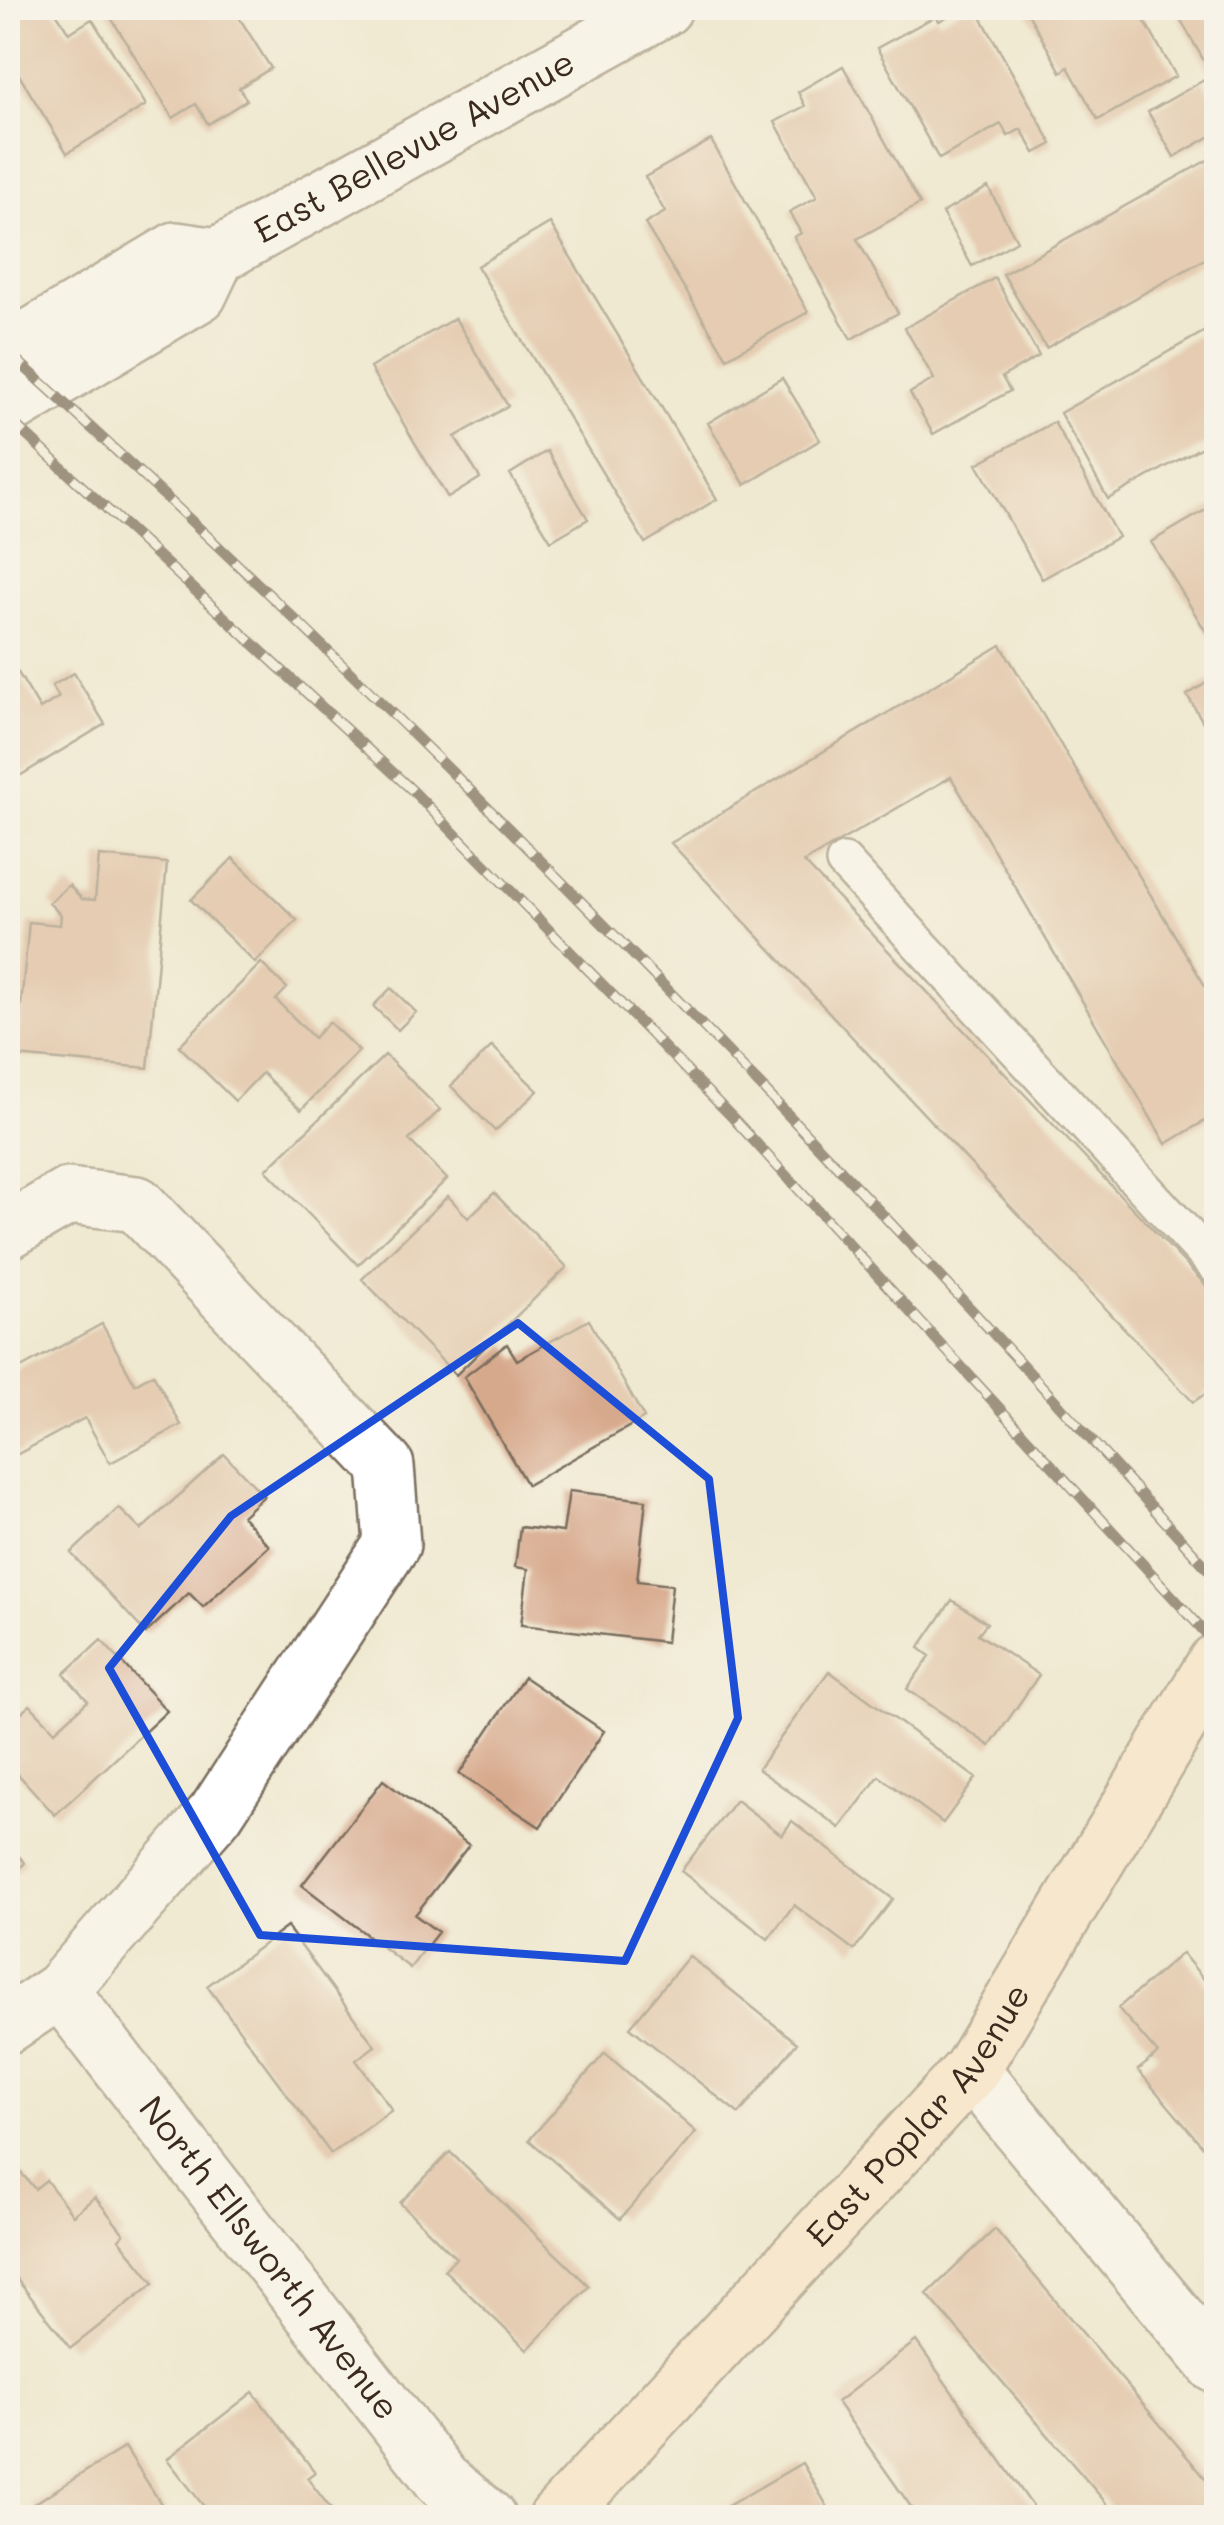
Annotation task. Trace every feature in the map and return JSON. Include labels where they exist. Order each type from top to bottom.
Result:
[{"type":"main road","name":"East Poplar Avenue","points":[[557,2518],[971,2070],[1216,1662]]},
{"type":"street","name":"East Bellevue Avenue","points":[[8,408],[199,294],[217,256],[664,8]]},
{"type":"street","name":"East Bellevue Avenue","points":[[8,351],[176,250],[217,256]]},
{"type":"street","points":[[8,1231],[68,1196],[137,1204],[386,1466],[392,1544],[216,1814],[60,1990],[8,2025]]},
{"type":"street","name":"North Ellsworth Avenue","points":[[60,1990],[442,2480],[488,2518]]},
{"type":"street","points":[[971,2070],[1216,2365]]},
{"type":"lane","points":[[844,862],[1216,1266]]},
{"type":"highlighted area","points":[[518,1323],[709,1479],[738,1718],[625,1961],[260,1935],[109,1668],[231,1516]]},
{"type":"building","points":[[8,8],[53,8],[69,33],[92,19],[146,105],[67,153],[14,67],[17,32],[8,25]]},
{"type":"building","points":[[105,8],[233,8],[271,68],[239,88],[247,100],[208,124],[196,104],[173,118]]},
{"type":"building","points":[[963,8],[976,8],[1052,144],[1035,153],[1021,129],[1008,136],[1001,124],[939,159],[877,48],[936,16],[939,21]]},
{"type":"building","points":[[1025,8],[1137,8],[1176,76],[1098,120],[1068,67],[1061,72]]},
{"type":"building","points":[[1174,8],[1216,8],[1216,82]]},
{"type":"building","points":[[843,66],[920,204],[857,239],[898,313],[851,339],[794,237],[801,233],[789,212],[817,197],[775,122],[805,106],[798,92]]},
{"type":"building","points":[[1204,80],[1216,103],[1216,133],[1174,157],[1148,112]]},
{"type":"building","points":[[711,140],[808,312],[727,358],[645,224],[665,212],[645,177]]},
{"type":"building","points":[[1213,157],[1216,253],[1046,348],[1003,274]]},
{"type":"building","points":[[988,187],[1017,241],[972,266],[942,213]]},
{"type":"building","points":[[550,223],[717,499],[645,543],[477,266]]},
{"type":"building","points":[[995,278],[1039,356],[1002,377],[1010,391],[933,434],[910,393],[934,379],[905,328]]},
{"type":"building","points":[[455,318],[508,406],[455,437],[480,478],[448,498],[370,368]]},
{"type":"building","points":[[1216,325],[1216,439],[1108,499],[1060,413]]},
{"type":"building","points":[[782,378],[820,440],[745,485],[708,423]]},
{"type":"building","points":[[1054,422],[1118,537],[1042,579],[977,464]]},
{"type":"building","points":[[547,451],[588,519],[551,541],[510,474]]},
{"type":"building","points":[[1216,504],[1216,637],[1211,640],[1151,542]]},
{"type":"building","points":[[1001,645],[1216,1004],[1216,1114],[1166,1144],[951,777],[804,862],[1216,1296],[1216,1387],[1193,1402],[671,843]]},
{"type":"building","points":[[8,656],[40,709],[59,697],[52,686],[74,673],[105,724],[8,783]]},
{"type":"building","points":[[1216,677],[1216,744],[1187,695]]},
{"type":"building","points":[[99,856],[167,863],[148,1068],[16,1056],[29,922],[60,925],[61,915],[49,903],[69,885],[82,899],[95,900]]},
{"type":"building","points":[[233,858],[297,920],[255,963],[191,900]]},
{"type":"building","points":[[261,963],[287,988],[276,1000],[314,1038],[329,1022],[359,1051],[301,1110],[262,1073],[235,1101],[179,1046]]},
{"type":"building","points":[[391,988],[416,1012],[398,1030],[373,1006]]},
{"type":"building","points":[[492,1046],[538,1091],[495,1131],[451,1086]]},
{"type":"building","points":[[385,1055],[440,1110],[409,1140],[447,1179],[358,1265],[266,1170]]},
{"type":"building","points":[[494,1193],[567,1267],[456,1375],[362,1279],[448,1196],[468,1218]]},
{"type":"building","points":[[589,1320],[644,1418],[527,1485],[464,1377],[507,1344],[517,1360]]},
{"type":"building","points":[[102,1324],[135,1384],[153,1374],[181,1425],[110,1463],[85,1418],[16,1455],[8,1439],[8,1375]]},
{"type":"building","points":[[224,1454],[264,1496],[242,1516],[269,1546],[203,1607],[189,1593],[146,1633],[71,1553],[119,1508],[141,1530]]},
{"type":"building","points":[[569,1491],[646,1500],[637,1581],[672,1585],[666,1642],[521,1625],[528,1569],[515,1567],[520,1527],[563,1532]]},
{"type":"building","points":[[952,1600],[987,1623],[978,1634],[1039,1675],[990,1746],[907,1689],[930,1656],[919,1648]]},
{"type":"building","points":[[101,1640],[167,1711],[55,1815],[8,1763],[8,1725],[30,1705],[55,1731],[88,1701],[64,1674]]},
{"type":"building","points":[[829,1671],[976,1778],[943,1823],[879,1776],[840,1828],[758,1769]]},
{"type":"building","points":[[524,1677],[604,1731],[540,1827],[459,1774]]},
{"type":"building","points":[[383,1780],[469,1845],[415,1915],[438,1932],[410,1968],[302,1885]]},
{"type":"building","points":[[736,1800],[782,1835],[792,1821],[893,1899],[854,1950],[794,1905],[768,1939],[681,1871]]},
{"type":"building","points":[[8,1844],[25,1863],[8,1879]]},
{"type":"building","points":[[287,1927],[375,2046],[356,2060],[392,2110],[331,2154],[207,1986]]},
{"type":"building","points":[[1182,1953],[1216,1994],[1216,2138],[1204,2148],[1138,2070],[1158,2054],[1118,2008]]},
{"type":"building","points":[[689,1956],[797,2043],[739,2114],[630,2027]]},
{"type":"building","points":[[605,2053],[696,2132],[620,2219],[529,2140]]},
{"type":"building","points":[[450,2152],[589,2286],[527,2350],[444,2270],[456,2258],[400,2203]]},
{"type":"building","points":[[18,2169],[35,2189],[46,2180],[73,2215],[95,2197],[124,2234],[119,2239],[154,2283],[71,2348],[8,2268],[8,2177]]},
{"type":"building","points":[[995,2229],[1216,2491],[1216,2518],[1119,2518],[927,2294]]},
{"type":"building","points":[[916,2341],[1041,2518],[919,2518],[837,2402]]},
{"type":"building","points":[[253,2392],[315,2472],[307,2478],[338,2518],[213,2518],[167,2459]]},
{"type":"building","points":[[125,2447],[170,2518],[40,2518],[32,2505]]},
{"type":"building","points":[[802,2463],[834,2518],[707,2518]]},
{"type":"railway","points":[[8,352],[322,646],[628,949],[925,1260],[1216,1578]]},
{"type":"railway","points":[[8,418],[413,791],[733,1118],[1216,1644]]}]
